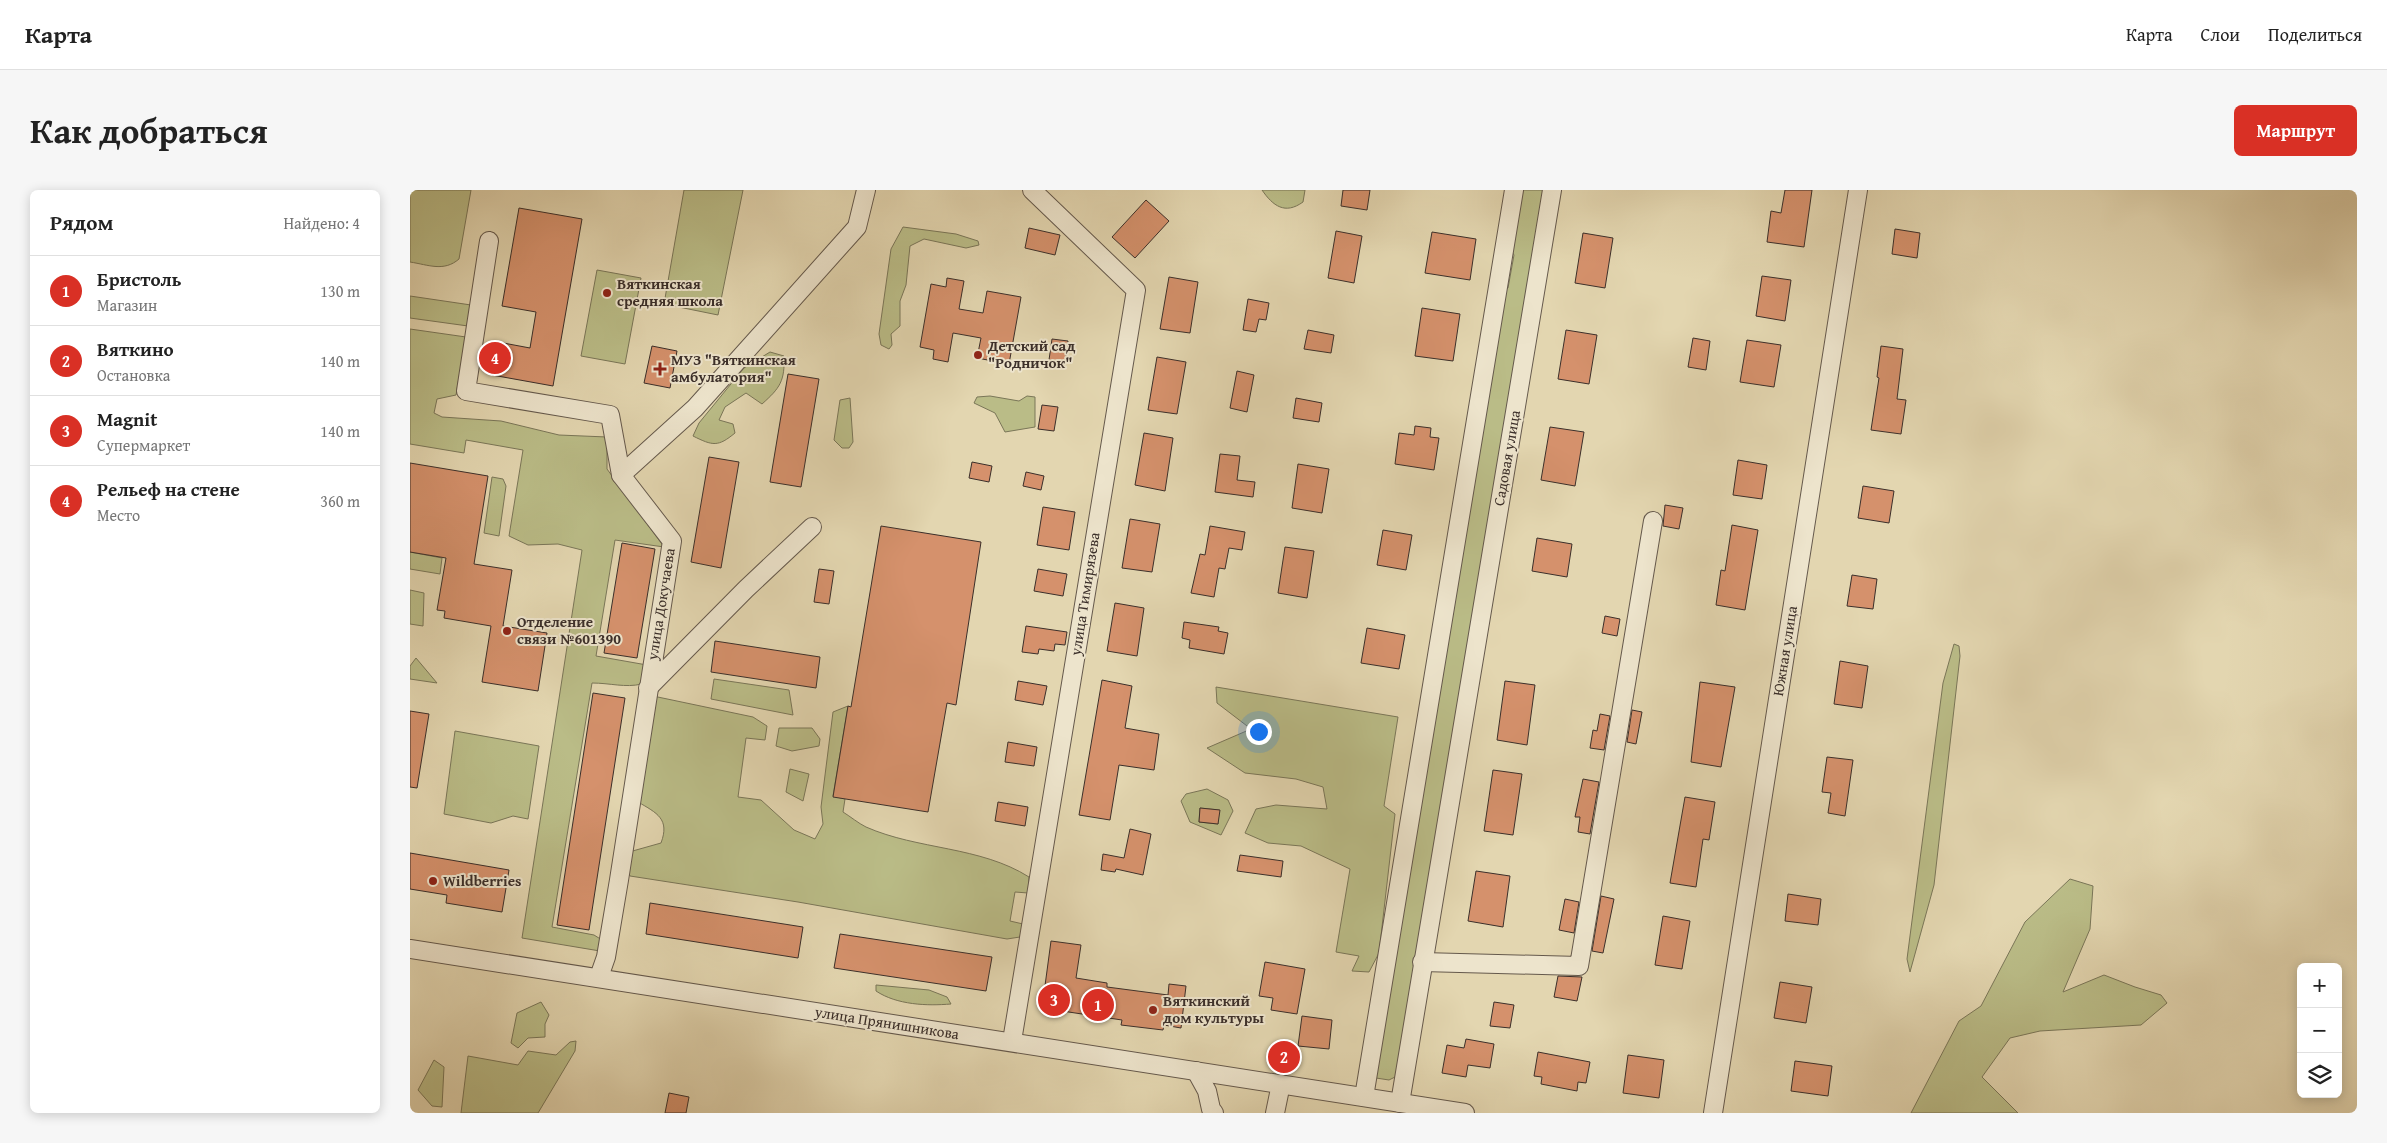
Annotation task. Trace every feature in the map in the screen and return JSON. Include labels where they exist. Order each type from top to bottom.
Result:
[{"type":"street","points":[[621,476],[695,408],[857,228],[866,190]]},
{"type":"street","name":"улица Тимирязева","points":[[1012,1041],[1136,290],[1032,190]]},
{"type":"street","points":[[1364,1097],[1514,190]]},
{"type":"street","name":"Садовая улица","points":[[1400,1103],[1552,190]]},
{"type":"street","name":"Южная улица","points":[[1713,1113],[1858,190]]},
{"type":"street","points":[[489,241],[466,391],[610,416],[621,476]]},
{"type":"street","name":"улица Докучаева","points":[[599,977],[606,957],[619,880],[672,541],[621,476]]},
{"type":"street","points":[[1422,962],[1579,966],[1653,520]]},
{"type":"street","points":[[648,688],[746,589],[812,527]]},
{"type":"street","name":"улица Прянишникова","points":[[410,949],[1012,1041],[1465,1113]]},
{"type":"street","points":[[1196,1071],[1207,1091],[1211,1109],[1214,1113]]},
{"type":"street","points":[[1275,1113],[1281,1084]]},
{"type":"green space","points":[[410,190],[471,190],[459,259],[453,263],[436,266],[410,262]]},
{"type":"green space","points":[[684,190],[743,190],[718,315],[664,304]]},
{"type":"green space","points":[[1262,190],[1305,190],[1303,202],[1291,208],[1285,208],[1275,204]]},
{"type":"green space","points":[[1520,190],[1545,190],[1397,1076],[1389,1080],[1376,1078],[1501,292],[1508,288],[1514,255],[1510,248]]},
{"type":"green space","points":[[903,227],[956,234],[978,241],[979,245],[966,248],[924,239],[910,246],[906,285],[900,301],[900,326],[891,334],[892,345],[889,349],[881,345],[879,334],[891,249]]},
{"type":"green space","points":[[597,270],[641,278],[625,364],[581,356]]},
{"type":"green space","points":[[410,296],[471,305],[468,326],[410,318]]},
{"type":"green space","points":[[410,329],[466,337],[456,395],[437,399],[434,413],[442,417],[501,421],[559,435],[607,437],[607,469],[664,547],[615,540],[596,656],[647,665],[642,684],[592,683],[552,927],[594,935],[602,940],[600,951],[522,938],[582,550],[558,544],[528,545],[509,536],[523,450],[466,440],[464,453],[410,444]]},
{"type":"green space","points":[[770,352],[784,356],[784,372],[780,383],[773,393],[762,404],[746,393],[725,407],[719,420],[733,424],[735,433],[724,441],[711,443],[693,436],[699,423],[744,368]]},
{"type":"green space","points":[[990,396],[1019,401],[1027,396],[1035,397],[1035,427],[1005,432],[995,413],[974,403],[977,397]]},
{"type":"green space","points":[[850,398],[853,442],[849,448],[842,448],[834,440],[840,400]]},
{"type":"green space","points":[[492,477],[503,479],[506,486],[499,536],[484,533]]},
{"type":"green space","points":[[410,552],[442,558],[440,574],[410,569]]},
{"type":"green space","points":[[410,590],[424,593],[423,626],[410,624]]},
{"type":"green space","points":[[1954,644],[1959,646],[1960,656],[1934,885],[1910,972],[1907,959],[1943,683]]},
{"type":"green space","points":[[416,658],[437,683],[410,679],[410,666]]},
{"type":"green space","points":[[714,679],[789,690],[793,715],[711,699]]},
{"type":"green space","points":[[1216,687],[1398,717],[1384,806],[1395,814],[1379,953],[1369,972],[1352,971],[1359,956],[1336,952],[1350,869],[1301,846],[1268,843],[1245,833],[1256,809],[1276,805],[1327,809],[1323,787],[1296,779],[1245,773],[1207,748],[1251,729],[1217,703]]},
{"type":"green space","points":[[653,696],[753,717],[767,726],[765,740],[746,738],[738,797],[761,800],[794,830],[815,839],[823,824],[821,807],[833,712],[848,706],[833,796],[845,799],[843,812],[860,824],[886,834],[990,859],[1029,877],[1028,893],[1015,892],[1010,921],[1023,924],[1020,937],[1007,939],[798,902],[630,876],[626,868],[629,852],[661,843],[664,828],[663,822],[656,813],[638,802]]},
{"type":"green space","points":[[779,728],[812,728],[820,739],[819,746],[792,751],[776,746]]},
{"type":"green space","points":[[455,731],[539,746],[528,819],[513,816],[491,823],[444,814]]},
{"type":"green space","points":[[790,769],[809,774],[803,801],[786,792]]},
{"type":"green space","points":[[1207,789],[1228,800],[1233,811],[1221,835],[1190,822],[1181,801],[1186,794]],"holes":[[[1200,808],[1219,810],[1218,824],[1199,822]]]},
{"type":"green space","points":[[2070,879],[2093,886],[2090,929],[2063,992],[2104,975],[2161,995],[2167,1003],[2141,1025],[2040,1031],[2010,1038],[1982,1077],[2018,1113],[1911,1113],[1959,1021],[1981,1006],[2025,922]]},
{"type":"green space","points":[[876,985],[929,990],[947,997],[951,1004],[932,1005],[903,1002],[884,996],[876,991]]},
{"type":"green space","points":[[541,1002],[549,1015],[545,1024],[545,1037],[528,1038],[518,1048],[511,1043],[517,1013]]},
{"type":"green space","points":[[576,1041],[575,1051],[538,1113],[461,1113],[468,1056],[518,1065],[528,1051],[556,1055],[570,1042]]},
{"type":"green space","points":[[434,1060],[444,1067],[442,1107],[432,1106],[418,1090]]},
{"type":"building","points":[[1343,190],[1370,190],[1367,210],[1341,206]]},
{"type":"building","points":[[1785,190],[1812,190],[1804,247],[1767,242],[1771,211],[1781,213]]},
{"type":"building","points":[[1146,200],[1169,221],[1135,258],[1112,237]]},
{"type":"building","points":[[519,208],[582,219],[553,386],[492,375],[498,342],[530,348],[536,312],[502,306]]},
{"type":"building","points":[[1029,228],[1060,235],[1055,255],[1025,248]]},
{"type":"building","points":[[1895,229],[1920,233],[1917,258],[1892,254]]},
{"type":"building","points":[[1336,231],[1362,236],[1354,283],[1328,278]]},
{"type":"building","points":[[1432,232],[1476,239],[1470,280],[1425,273]]},
{"type":"building","points":[[1583,233],[1613,238],[1605,288],[1575,283]]},
{"type":"building","points":[[1762,276],[1791,280],[1785,321],[1756,316]]},
{"type":"building","points":[[1169,277],[1198,282],[1190,333],[1160,329]]},
{"type":"building","points":[[947,278],[964,281],[959,309],[983,313],[987,291],[1021,297],[1009,364],[977,358],[981,338],[953,333],[948,362],[933,359],[934,350],[920,347],[931,284],[946,287]]},
{"type":"building","points":[[1248,299],[1269,303],[1266,320],[1259,319],[1256,332],[1243,330]]},
{"type":"building","points":[[1422,308],[1460,314],[1453,361],[1415,356]]},
{"type":"building","points":[[1308,330],[1334,335],[1331,353],[1304,349]]},
{"type":"building","points":[[1566,330],[1597,335],[1589,384],[1558,379]]},
{"type":"building","points":[[1693,338],[1710,341],[1706,370],[1688,367]]},
{"type":"building","points":[[1052,339],[1068,341],[1065,363],[1049,360]]},
{"type":"building","points":[[1747,340],[1781,345],[1774,387],[1740,382]]},
{"type":"building","points":[[652,346],[677,351],[670,388],[644,383]]},
{"type":"building","points":[[1881,346],[1903,349],[1897,399],[1906,400],[1901,434],[1871,430],[1879,378],[1877,377]]},
{"type":"building","points":[[1157,357],[1186,362],[1177,414],[1148,410]]},
{"type":"building","points":[[1237,371],[1254,375],[1247,412],[1230,408]]},
{"type":"building","points":[[788,374],[819,379],[801,487],[770,482]]},
{"type":"building","points":[[1296,398],[1322,403],[1319,422],[1293,418]]},
{"type":"building","points":[[1042,405],[1058,407],[1054,431],[1038,429]]},
{"type":"building","points":[[1415,426],[1431,428],[1430,437],[1439,438],[1434,470],[1395,464],[1399,433],[1414,435]]},
{"type":"building","points":[[1550,427],[1584,432],[1575,486],[1541,480]]},
{"type":"building","points":[[1144,433],[1173,438],[1165,491],[1135,485]]},
{"type":"building","points":[[1220,454],[1240,456],[1237,480],[1255,482],[1253,497],[1215,492]]},
{"type":"building","points":[[709,457],[739,462],[721,568],[691,562]]},
{"type":"building","points":[[1738,460],[1767,465],[1762,499],[1733,495]]},
{"type":"building","points":[[972,462],[992,466],[989,482],[969,478]]},
{"type":"building","points":[[410,463],[488,476],[474,564],[512,570],[503,626],[547,633],[538,691],[482,682],[491,626],[444,618],[445,611],[437,610],[446,558],[410,552]]},
{"type":"building","points":[[1298,464],[1329,469],[1322,513],[1292,508]]},
{"type":"building","points":[[1026,472],[1044,476],[1041,490],[1023,486]]},
{"type":"building","points":[[1863,486],[1894,491],[1889,523],[1858,518]]},
{"type":"building","points":[[1665,505],[1683,508],[1679,529],[1663,526]]},
{"type":"building","points":[[1043,507],[1075,512],[1069,550],[1037,545]]},
{"type":"building","points":[[1130,519],[1160,524],[1152,572],[1122,568]]},
{"type":"building","points":[[1732,525],[1758,530],[1745,610],[1716,605],[1721,570],[1725,571]]},
{"type":"building","points":[[881,526],[981,542],[956,705],[947,703],[928,812],[833,797],[848,706],[851,707]]},
{"type":"building","points":[[1210,526],[1245,532],[1242,550],[1229,548],[1225,569],[1219,568],[1214,597],[1191,593],[1200,554],[1205,555]]},
{"type":"building","points":[[1383,530],[1412,535],[1406,570],[1377,565]]},
{"type":"building","points":[[1537,538],[1572,544],[1567,577],[1532,571]]},
{"type":"building","points":[[622,543],[655,549],[637,658],[604,653]]},
{"type":"building","points":[[1285,547],[1314,551],[1307,598],[1278,593]]},
{"type":"building","points":[[819,569],[834,571],[829,604],[814,602]]},
{"type":"building","points":[[1038,569],[1067,574],[1063,596],[1034,591]]},
{"type":"building","points":[[1852,575],[1877,579],[1873,609],[1847,606]]},
{"type":"building","points":[[1115,603],[1144,608],[1137,656],[1107,651]]},
{"type":"building","points":[[1605,616],[1620,619],[1617,636],[1602,633]]},
{"type":"building","points":[[1184,622],[1219,627],[1218,631],[1228,633],[1224,654],[1189,648],[1190,640],[1182,638]]},
{"type":"building","points":[[1026,626],[1067,632],[1065,645],[1055,644],[1054,651],[1039,649],[1038,654],[1022,652]]},
{"type":"building","points":[[1367,628],[1405,635],[1399,669],[1361,663]]},
{"type":"building","points":[[715,641],[820,657],[816,688],[711,672]]},
{"type":"building","points":[[1840,661],[1868,666],[1862,708],[1834,704]]},
{"type":"building","points":[[1102,680],[1132,686],[1125,728],[1159,734],[1154,770],[1119,765],[1110,820],[1079,815]]},
{"type":"building","points":[[1018,681],[1047,686],[1043,705],[1015,700]]},
{"type":"building","points":[[1505,681],[1535,685],[1527,745],[1497,740]]},
{"type":"building","points":[[1700,682],[1735,687],[1721,767],[1691,762]]},
{"type":"building","points":[[593,693],[625,698],[589,930],[557,925]]},
{"type":"building","points":[[1632,710],[1642,712],[1636,744],[1627,742]]},
{"type":"building","points":[[410,711],[429,714],[417,788],[410,787]]},
{"type":"building","points":[[1600,714],[1610,716],[1604,750],[1590,748],[1593,730],[1597,731]]},
{"type":"building","points":[[1008,742],[1037,747],[1034,766],[1005,762]]},
{"type":"building","points":[[1827,757],[1853,760],[1845,816],[1828,813],[1831,793],[1822,792]]},
{"type":"building","points":[[1493,770],[1522,774],[1513,835],[1484,831]]},
{"type":"building","points":[[1583,779],[1599,782],[1590,834],[1578,832],[1580,817],[1575,817]]},
{"type":"building","points":[[1685,797],[1715,802],[1709,840],[1703,839],[1696,887],[1670,883]]},
{"type":"building","points":[[998,802],[1028,807],[1025,826],[995,821]]},
{"type":"building","points":[[1200,808],[1220,810],[1218,824],[1199,822]]},
{"type":"building","points":[[1130,829],[1151,834],[1143,875],[1116,869],[1115,872],[1101,870],[1103,854],[1124,858]]},
{"type":"building","points":[[410,853],[509,870],[502,912],[446,903],[447,895],[410,889]]},
{"type":"building","points":[[1240,855],[1283,861],[1281,877],[1237,871]]},
{"type":"building","points":[[1476,871],[1510,876],[1503,927],[1468,921]]},
{"type":"building","points":[[1788,894],[1821,899],[1818,925],[1785,921]]},
{"type":"building","points":[[1601,896],[1614,899],[1603,953],[1592,951]]},
{"type":"building","points":[[1565,899],[1579,902],[1574,933],[1559,930]]},
{"type":"building","points":[[650,903],[803,927],[798,958],[646,934]]},
{"type":"building","points":[[1663,916],[1690,921],[1682,969],[1655,965]]},
{"type":"building","points":[[840,934],[992,957],[986,991],[834,968]]},
{"type":"building","points":[[1051,941],[1081,945],[1076,978],[1107,983],[1107,987],[1168,995],[1169,984],[1186,986],[1181,1028],[1164,1025],[1163,1030],[1121,1025],[1122,1020],[1042,1008]]},
{"type":"building","points":[[1265,962],[1305,969],[1297,1014],[1271,1010],[1273,998],[1259,996]]},
{"type":"building","points":[[1558,976],[1582,977],[1577,1001],[1554,997]]},
{"type":"building","points":[[1780,982],[1812,987],[1806,1023],[1774,1018]]},
{"type":"building","points":[[1494,1002],[1514,1005],[1510,1028],[1490,1026]]},
{"type":"building","points":[[1302,1016],[1332,1020],[1329,1049],[1298,1046]]},
{"type":"building","points":[[1466,1039],[1494,1044],[1490,1068],[1468,1065],[1466,1077],[1442,1073],[1447,1045],[1464,1048]]},
{"type":"building","points":[[1538,1052],[1590,1062],[1586,1083],[1578,1082],[1577,1091],[1541,1084],[1542,1077],[1534,1076]]},
{"type":"building","points":[[1628,1055],[1664,1060],[1659,1098],[1623,1093]]},
{"type":"building","points":[[1795,1061],[1832,1066],[1828,1096],[1791,1091]]},
{"type":"building","points":[[669,1093],[689,1097],[686,1113],[665,1113]]},
{"type":"place","name":"Вяткинская средняя школа","points":[[607,293]]},
{"type":"place","name":"Детский сад \"Родничок\"","points":[[978,355]]},
{"type":"place","name":"Рельеф на стене","points":[[495,358]]},
{"type":"place","name":"МУЗ \"Вяткинская амбулатория\"","points":[[660,369]]},
{"type":"place","name":"Отделение связи №601390","points":[[507,631]]},
{"type":"place","name":"Wildberries","points":[[433,881]]},
{"type":"place","name":"Magnit","points":[[1054,1000]]},
{"type":"place","name":"Бристоль","points":[[1098,1005]]},
{"type":"place","name":"Вяткинский дом культуры","points":[[1153,1010]]},
{"type":"place","name":"Вяткино","points":[[1284,1057]]}]
